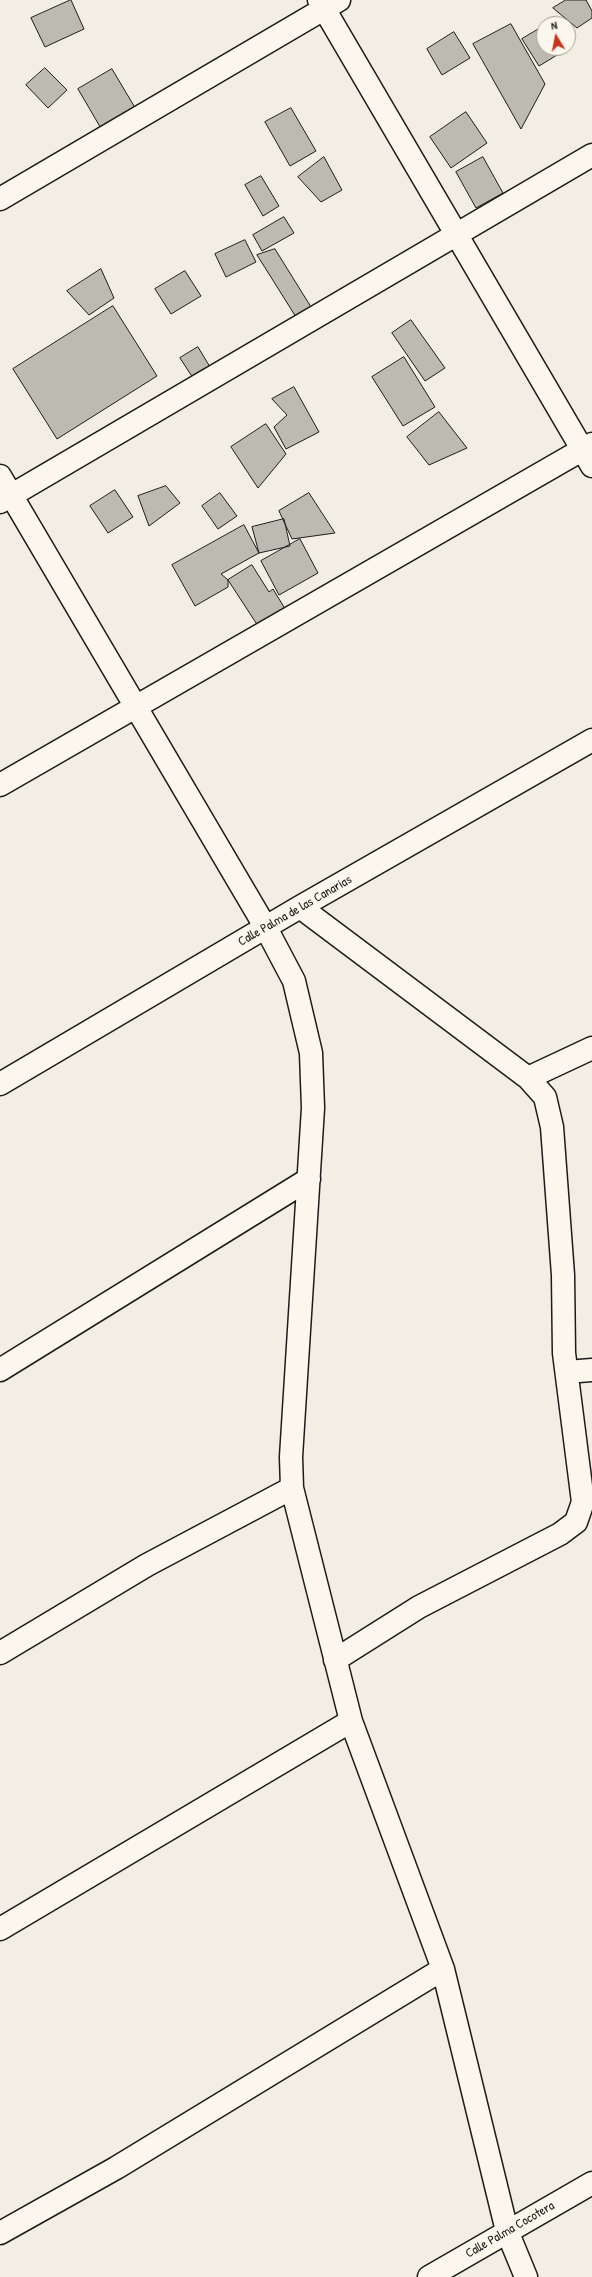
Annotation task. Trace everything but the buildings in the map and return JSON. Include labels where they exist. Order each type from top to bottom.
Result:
[{"type":"street","points":[[0,199],[327,3],[457,233],[589,453],[136,706],[0,784]]},
{"type":"street","points":[[6,498],[592,155]]},
{"type":"street","points":[[0,476],[6,498],[136,706],[266,928],[294,981],[311,1053],[313,1108],[291,1457],[292,1488],[351,1721],[443,1969],[507,2232],[526,2277]]},
{"type":"street","name":"Calle Palma de las Canarias","points":[[0,1084],[300,907],[592,740]]},
{"type":"street","points":[[300,907],[528,1078],[545,1097],[552,1127],[563,1275],[564,1353],[583,1502],[584,1521],[419,1607],[335,1660]]},
{"type":"street","points":[[528,1078],[592,1048]]},
{"type":"street","points":[[0,1370],[309,1179]]},
{"type":"street","points":[[567,1372],[592,1370]]},
{"type":"street","points":[[0,1653],[147,1565],[292,1488]]},
{"type":"street","points":[[0,1929],[351,1721]]},
{"type":"street","points":[[0,2233],[116,2168],[443,1969]]},
{"type":"street","name":"Calle Palma Cocotera","points":[[429,2277],[592,2183]]}]
